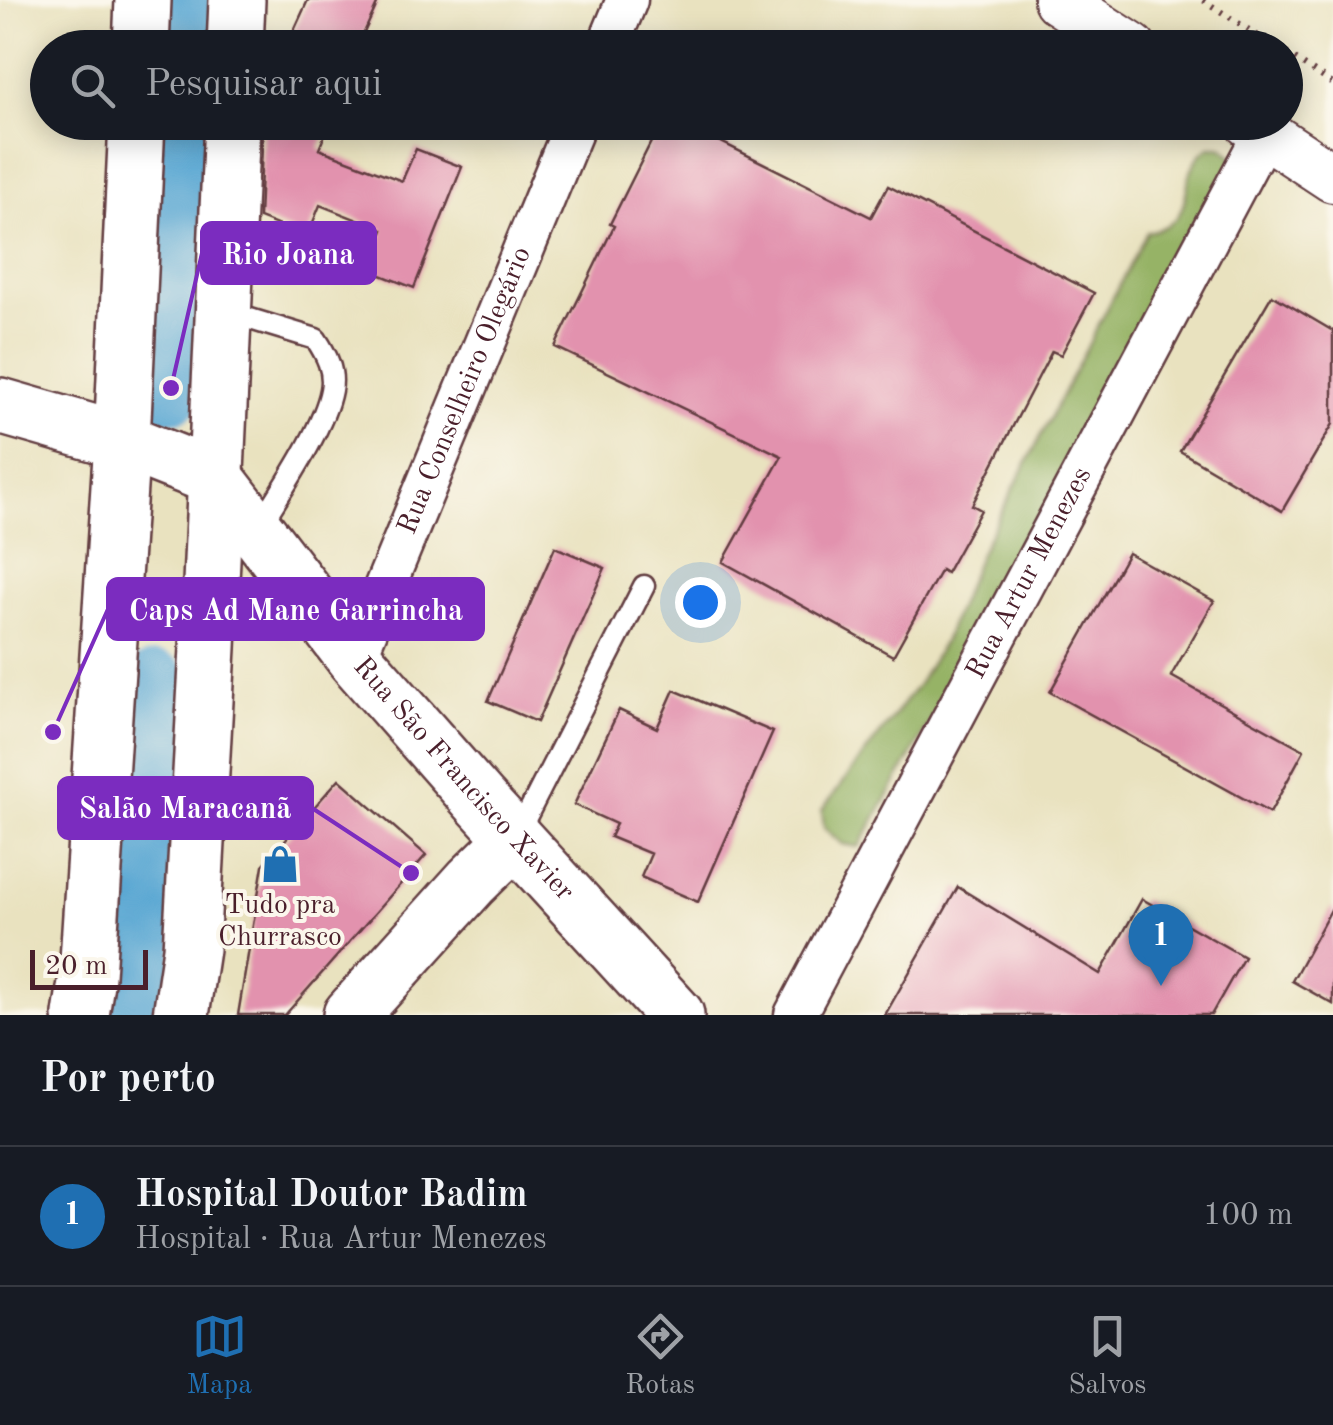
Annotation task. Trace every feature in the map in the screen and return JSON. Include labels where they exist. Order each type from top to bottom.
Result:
[{"type":"main road","points":[[142,30],[143,0]]},
{"type":"main road","points":[[236,30],[237,0]]},
{"type":"main road","points":[[81,1015],[88,976],[122,441],[136,140]]},
{"type":"main road","points":[[181,1015],[192,930],[231,140]]},
{"type":"main road","points":[[0,406],[122,441],[216,478]]},
{"type":"main road","name":"Rua São Francisco Xavier","points":[[216,478],[354,659],[676,1015]]},
{"type":"main road","points":[[351,1015],[514,840]]},
{"type":"street","points":[[615,30],[627,0]]},
{"type":"street","points":[[1058,0],[1104,30]]},
{"type":"street","name":"Rua Conselheiro Olegário","points":[[354,659],[569,140]]},
{"type":"street","name":"Rua Artur Menezes","points":[[795,1015],[1250,140]]},
{"type":"street","points":[[1274,140],[1333,178]]},
{"type":"lane","points":[[225,311],[316,339],[330,360],[332,389],[312,439],[257,531]]},
{"type":"lane","points":[[514,840],[644,586]]},
{"type":"path","points":[[1203,0],[1249,30]]},
{"type":"path","points":[[1303,64],[1333,84]]},
{"type":"green space","points":[[1209,147],[1222,147],[1239,162],[1241,178],[859,847],[842,844],[824,828],[822,810],[919,683],[944,641],[980,553],[1147,232],[1176,218],[1191,171]]},
{"type":"building","points":[[308,0],[379,0],[365,30],[294,30]]},
{"type":"building","points":[[262,140],[323,140],[319,149],[402,181],[416,149],[462,167],[414,288],[368,270],[383,230],[320,205],[307,237],[259,218]]},
{"type":"building","points":[[652,140],[717,140],[871,217],[888,186],[1094,293],[1061,355],[1052,351],[972,505],[981,510],[946,573],[941,570],[893,656],[723,562],[782,456],[555,347],[614,226],[610,224]]},
{"type":"building","points":[[1272,295],[1333,331],[1333,424],[1282,511],[1180,451]]},
{"type":"building","points":[[555,547],[605,568],[537,722],[488,701]]},
{"type":"building","points":[[1128,553],[1214,601],[1171,676],[1304,750],[1270,813],[1050,692]]},
{"type":"building","points":[[674,690],[773,732],[698,902],[641,877],[651,854],[610,837],[616,824],[574,805],[619,710],[657,728]]},
{"type":"building","points":[[339,779],[426,855],[285,1015],[238,1015],[263,865]]},
{"type":"building","points":[[958,887],[1100,974],[1142,899],[1244,957],[1211,1015],[885,1015]]},
{"type":"building","points":[[1333,906],[1333,1004],[1292,981]]},
{"type":"waterway","points":[[191,30],[192,0]]},
{"type":"waterway","points":[[171,388],[184,140]]},
{"type":"waterway","points":[[130,1015],[156,687]]},
{"type":"place","name":"Rio Joana","points":[[171,388]]},
{"type":"place","name":"Caps Ad Mane Garrincha","points":[[53,732]]},
{"type":"place","name":"Tudo pra Churrasco","points":[[280,864]]},
{"type":"place","name":"Salão Maracanã","points":[[411,873]]},
{"type":"place","name":"Hospital Doutor Badim","points":[[1161,986]]}]
